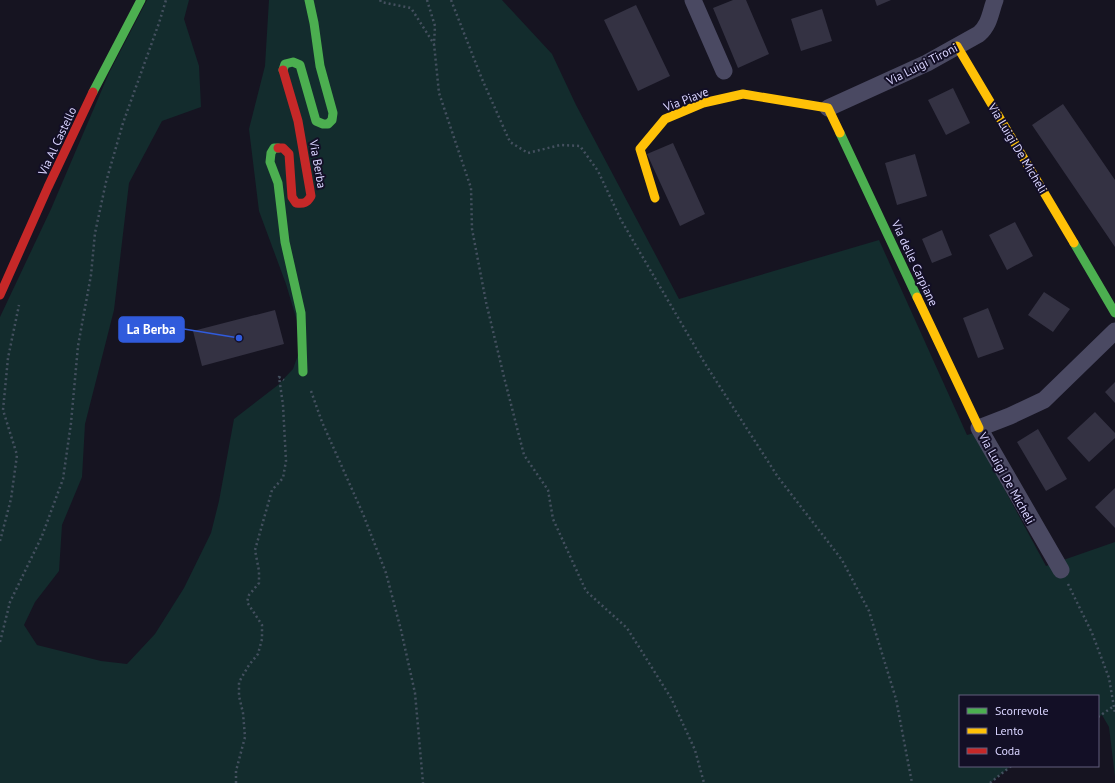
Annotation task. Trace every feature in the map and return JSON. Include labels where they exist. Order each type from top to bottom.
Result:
[{"type":"street","name":"Via Al Castello","points":[[0,295],[51,180],[93,92],[141,0]]},
{"type":"street","name":"Via Berba","points":[[303,372],[301,313],[285,242],[278,183],[270,162],[271,153],[274,148],[283,148],[289,154],[292,197],[296,203],[303,204],[308,201],[311,196],[298,121],[283,69],[285,64],[293,62],[300,65],[316,121],[323,124],[328,124],[332,120],[333,113],[320,66],[309,0]]},
{"type":"street","points":[[693,0],[724,71]]},
{"type":"street","name":"Via Luigi Tironi","points":[[828,108],[927,64],[979,34],[985,29],[990,21],[995,0]]},
{"type":"street","name":"Via Luigi De Micheli","points":[[957,46],[1115,313]]},
{"type":"street","name":"Via Piave","points":[[655,198],[640,149],[665,119],[703,103],[744,94],[828,108]]},
{"type":"street","name":"Via delle Carpiane","points":[[828,108],[979,428]]},
{"type":"street","name":"Via Luigi De Micheli","points":[[1061,570],[979,428],[1010,416],[1044,400],[1115,331]]},
{"type":"path","points":[[0,642],[10,602],[42,536],[63,479],[71,423],[78,346],[91,275],[95,233],[106,182],[123,123],[160,23],[166,0]]},
{"type":"path","points":[[380,0],[381,2],[411,8],[434,44]]},
{"type":"path","points":[[427,0],[435,26],[434,44],[439,93],[471,188],[472,229],[483,288],[524,455],[548,490],[553,519],[586,591],[627,628],[671,698],[694,750],[704,783]]},
{"type":"path","points":[[451,0],[482,79],[510,142],[528,153],[560,144],[580,146],[598,172],[621,220],[704,362],[778,477],[842,560],[869,611],[896,699],[912,783]]},
{"type":"path","points":[[0,541],[11,499],[17,455],[3,410],[8,358],[20,301]]},
{"type":"path","points":[[236,783],[236,771],[245,737],[243,713],[239,696],[239,682],[249,665],[258,654],[262,639],[262,625],[247,602],[249,595],[259,583],[259,570],[255,550],[272,490],[283,478],[286,462],[283,405],[279,377],[292,384],[301,379],[303,372]]},
{"type":"path","points":[[303,372],[311,389],[322,422],[363,514],[386,573],[401,630],[414,693],[423,783]]},
{"type":"path","points":[[1061,570],[1092,633],[1109,678],[1115,713]]},
{"type":"path","points":[[1099,716],[1114,705]]},
{"type":"path","points":[[990,783],[1010,767]]},
{"type":"green space","points":[[147,0],[189,0],[184,19],[199,66],[201,107],[162,121],[129,183],[114,310],[85,424],[82,477],[62,525],[59,571],[35,602],[24,625],[37,645],[101,661],[127,664],[155,634],[184,588],[211,533],[219,501],[234,419],[278,385],[293,369],[303,341],[286,284],[259,211],[249,129],[265,66],[269,0],[502,0],[552,54],[576,105],[679,299],[879,240],[967,435],[974,433],[1046,566],[1115,542],[1115,777],[1109,727],[1102,715],[1099,716],[1099,695],[959,695],[959,767],[1010,767],[990,783],[0,783],[0,317],[51,209],[109,73]]},
{"type":"building","points":[[733,0],[746,0],[769,54],[738,68],[713,8]]},
{"type":"building","points":[[875,0],[891,0],[877,6]]},
{"type":"building","points":[[636,5],[670,76],[638,91],[604,20]]},
{"type":"building","points":[[822,9],[832,41],[801,51],[791,19]]},
{"type":"building","points":[[953,88],[970,123],[946,135],[928,100]]},
{"type":"building","points":[[1063,104],[1115,180],[1115,247],[1032,125]]},
{"type":"building","points":[[673,143],[705,214],[680,226],[647,154]]},
{"type":"building","points":[[915,154],[927,196],[897,205],[885,163]]},
{"type":"building","points":[[1015,222],[1033,256],[1007,270],[989,235]]},
{"type":"building","points":[[942,230],[952,255],[932,263],[922,239]]},
{"type":"building","points":[[1044,292],[1070,309],[1053,332],[1028,315]]},
{"type":"building","points":[[988,308],[1004,349],[978,358],[963,318]]},
{"type":"building","points":[[275,310],[284,344],[202,366],[193,331]]},
{"type":"building","points":[[1115,382],[1115,403],[1105,392]]},
{"type":"building","points":[[1095,412],[1115,433],[1115,438],[1089,462],[1067,438]]},
{"type":"building","points":[[1038,429],[1067,479],[1046,491],[1017,442]]},
{"type":"building","points":[[1115,488],[1115,528],[1095,507]]},
{"type":"traffic: fast","points":[[93,92],[141,0]]},
{"type":"traffic: fast","points":[[283,70],[285,64],[293,62],[300,65],[316,121],[323,124],[328,124],[332,120],[333,113],[320,66],[309,0]]},
{"type":"traffic: fast","points":[[840,133],[917,297]]},
{"type":"traffic: fast","points":[[278,148],[274,148],[271,153],[270,162],[278,183],[285,242],[301,313],[303,372]]},
{"type":"traffic: fast","points":[[1074,243],[1115,313]]},
{"type":"traffic: slow","points":[[957,46],[1074,243]]},
{"type":"traffic: slow","points":[[655,198],[640,149],[665,119],[703,103],[743,94],[828,108],[840,133]]},
{"type":"traffic: slow","points":[[917,297],[979,428]]},
{"type":"traffic: jam","points":[[278,148],[283,148],[289,154],[292,197],[296,203],[305,202],[311,196],[298,121],[283,70]]},
{"type":"traffic: jam","points":[[0,295],[48,187],[93,92]]},
{"type":"place","name":"La Berba","points":[[239,338]]}]
